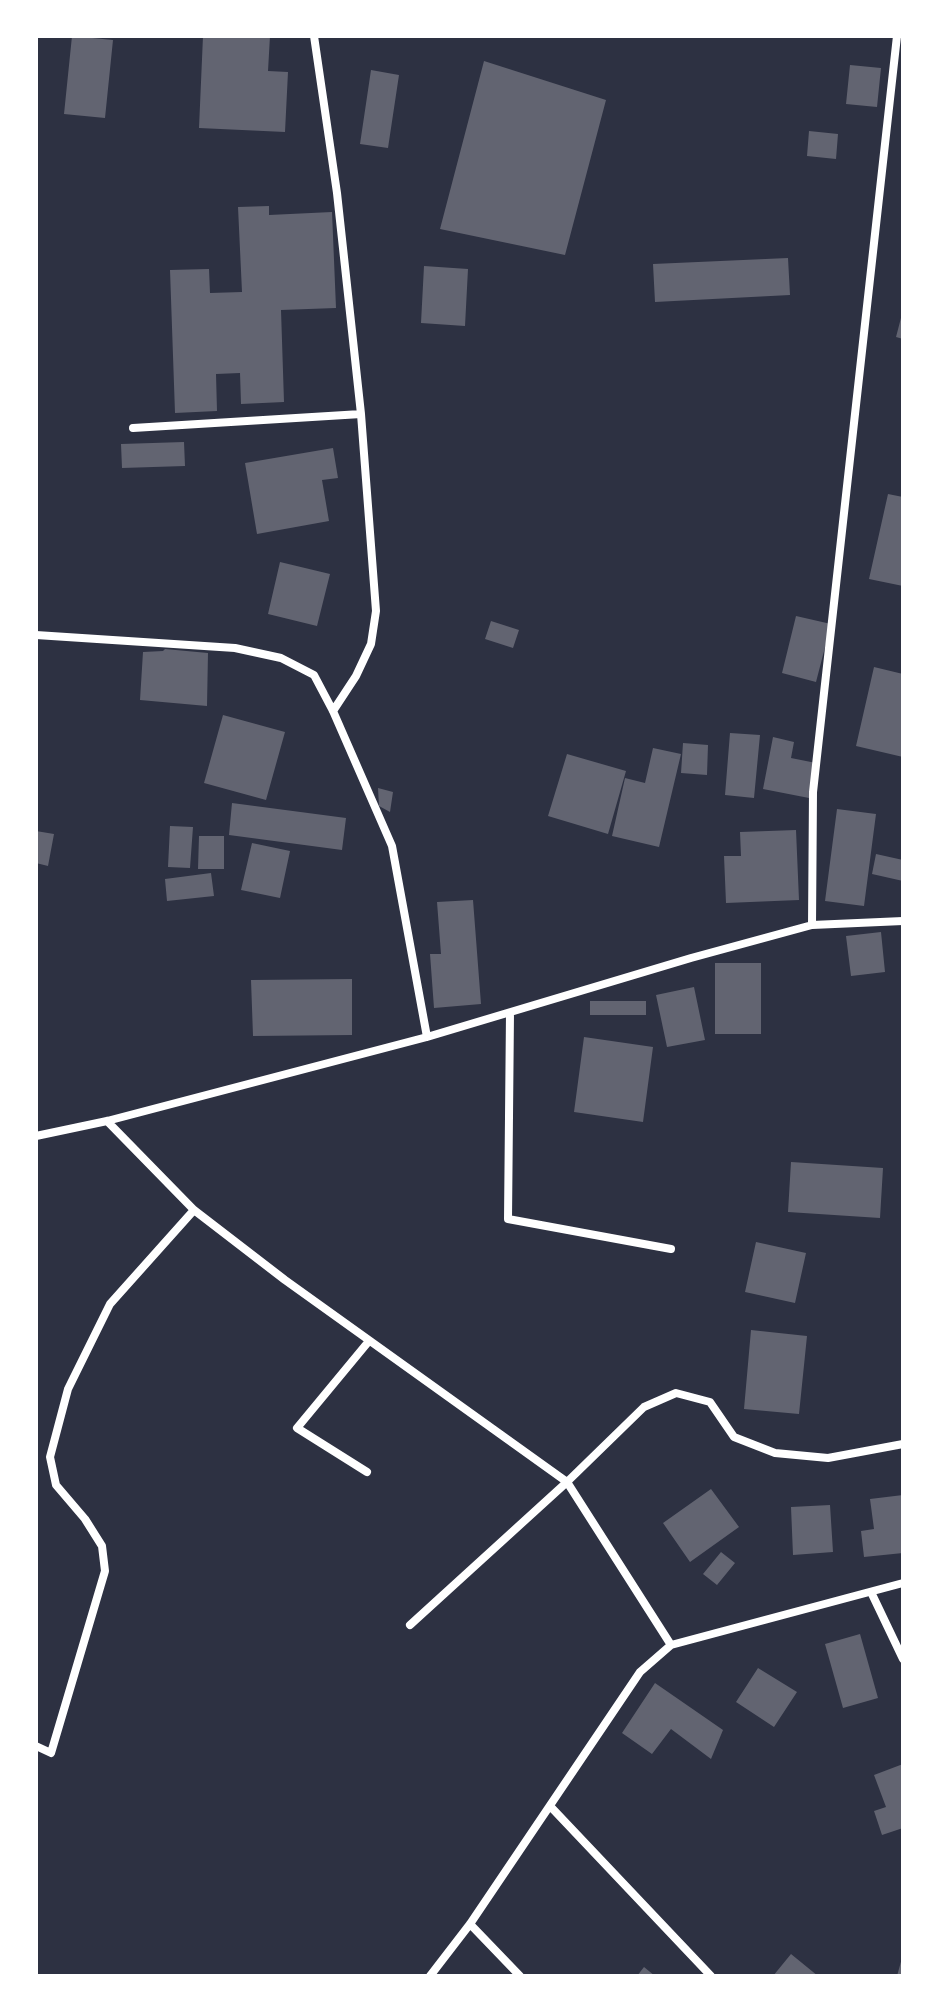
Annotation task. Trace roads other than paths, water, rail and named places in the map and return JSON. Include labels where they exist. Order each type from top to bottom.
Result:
[{"type":"street","points":[[314,36],[337,193],[361,414],[376,611],[371,644],[356,676],[333,711]]},
{"type":"street","points":[[812,925],[813,792],[897,36]]},
{"type":"street","points":[[133,428],[361,414]]},
{"type":"street","points":[[36,635],[235,648],[281,658],[314,675],[392,846],[427,1037]]},
{"type":"street","points":[[36,1136],[107,1121],[427,1037],[812,925],[903,921]]},
{"type":"street","points":[[510,1013],[508,1219],[671,1249]]},
{"type":"street","points":[[107,1121],[194,1210],[285,1280],[567,1482],[671,1645]]},
{"type":"street","points":[[36,1746],[51,1753],[105,1571],[102,1546],[85,1519],[56,1485],[50,1457],[68,1389],[110,1304],[194,1210]]},
{"type":"street","points":[[367,1472],[297,1428],[369,1341]]},
{"type":"street","points":[[410,1625],[644,1407],[676,1393],[710,1402],[734,1437],[775,1453],[828,1458],[903,1444]]},
{"type":"street","points":[[430,1976],[470,1924],[640,1672],[671,1645],[903,1583]]},
{"type":"street","points":[[871,1592],[903,1659]]},
{"type":"street","points":[[550,1806],[711,1976]]},
{"type":"street","points":[[470,1924],[520,1976]]}]
